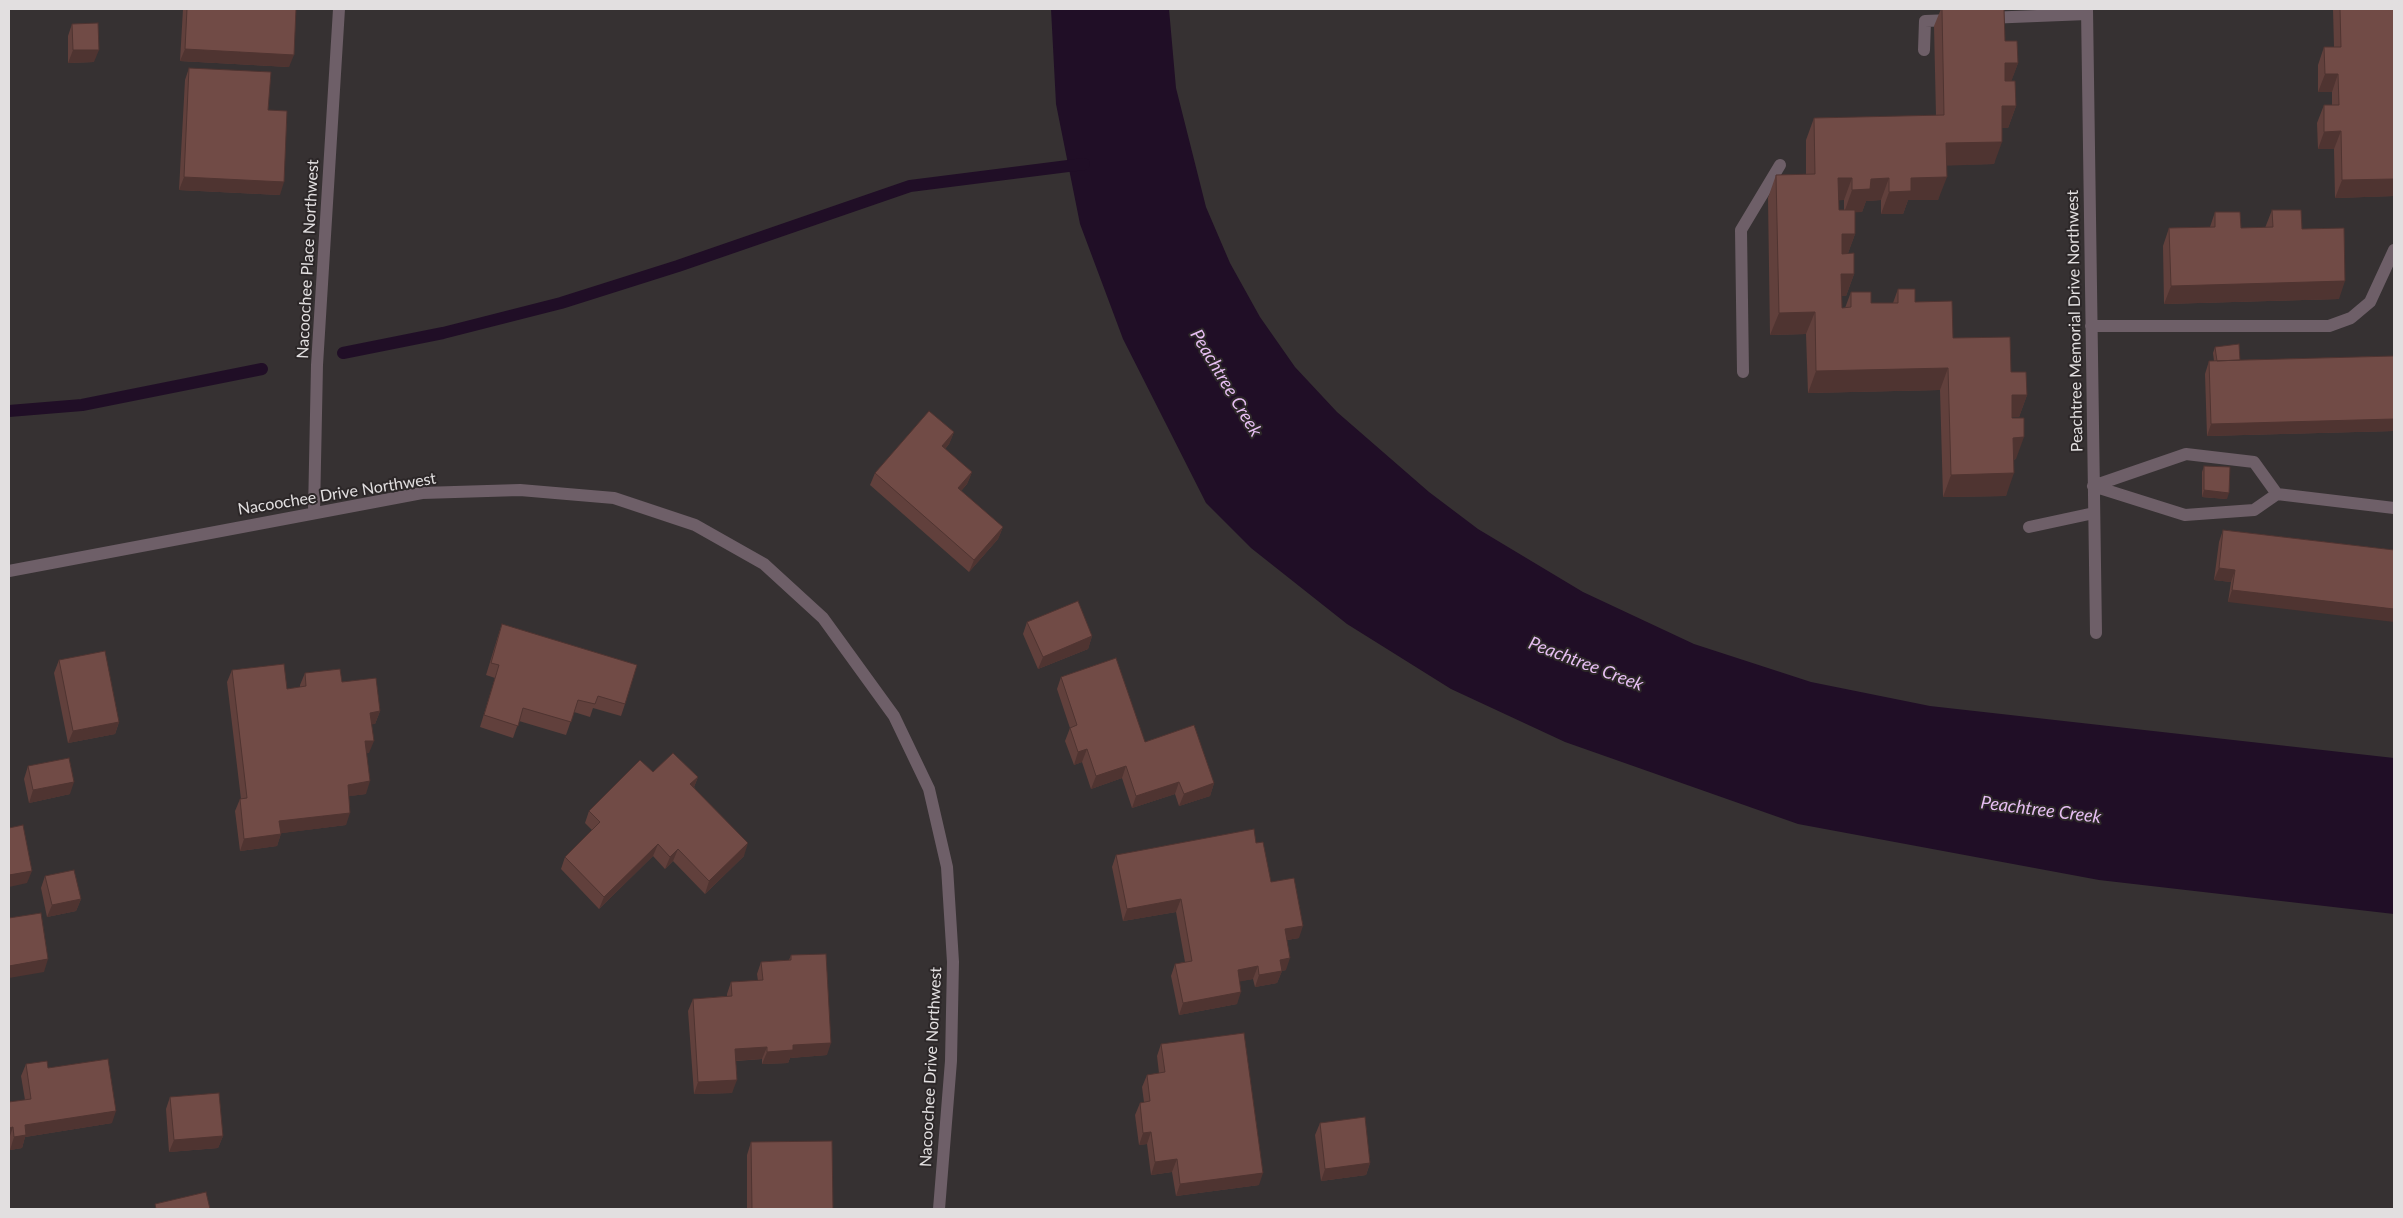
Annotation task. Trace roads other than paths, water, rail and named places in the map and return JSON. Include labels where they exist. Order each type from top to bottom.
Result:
[{"type":"street","name":"Nacoochee Place Northwest","points":[[314,512],[318,365],[339,9]]},
{"type":"street","points":[[1924,50],[1925,21],[2087,11]]},
{"type":"street","name":"Peachtree Memorial Drive Northwest","points":[[2087,11],[2096,633]]},
{"type":"street","points":[[1743,372],[1741,230],[1780,165]]},
{"type":"street","points":[[2091,326],[2330,326],[2351,318],[2370,302],[2394,250]]},
{"type":"street","points":[[2094,486],[2186,454],[2254,462],[2277,494]]},
{"type":"street","points":[[2094,486],[2185,515],[2254,510],[2277,494],[2394,508]]},
{"type":"street","name":"Nacoochee Drive Northwest","points":[[9,571],[422,493],[520,490],[614,498],[695,524],[764,564],[823,618],[894,716],[929,789],[947,867],[953,962],[951,1061],[939,1209]]},
{"type":"street","points":[[2029,528],[2094,513]]},
{"type":"water","name":"Peachtree Creek","points":[[1051,9],[1169,9],[1176,88],[1206,207],[1230,263],[1260,317],[1295,367],[1337,412],[1429,492],[1478,529],[1583,592],[1694,644],[1811,682],[1930,706],[2394,758],[2394,914],[2099,880],[1798,824],[1565,742],[1451,689],[1347,624],[1251,548],[1206,503],[1123,339],[1080,224],[1056,104]]},
{"type":"waterway","points":[[343,353],[443,333],[561,303],[678,266],[910,186],[1084,164]]},
{"type":"waterway","points":[[9,411],[82,405],[262,369]]}]
